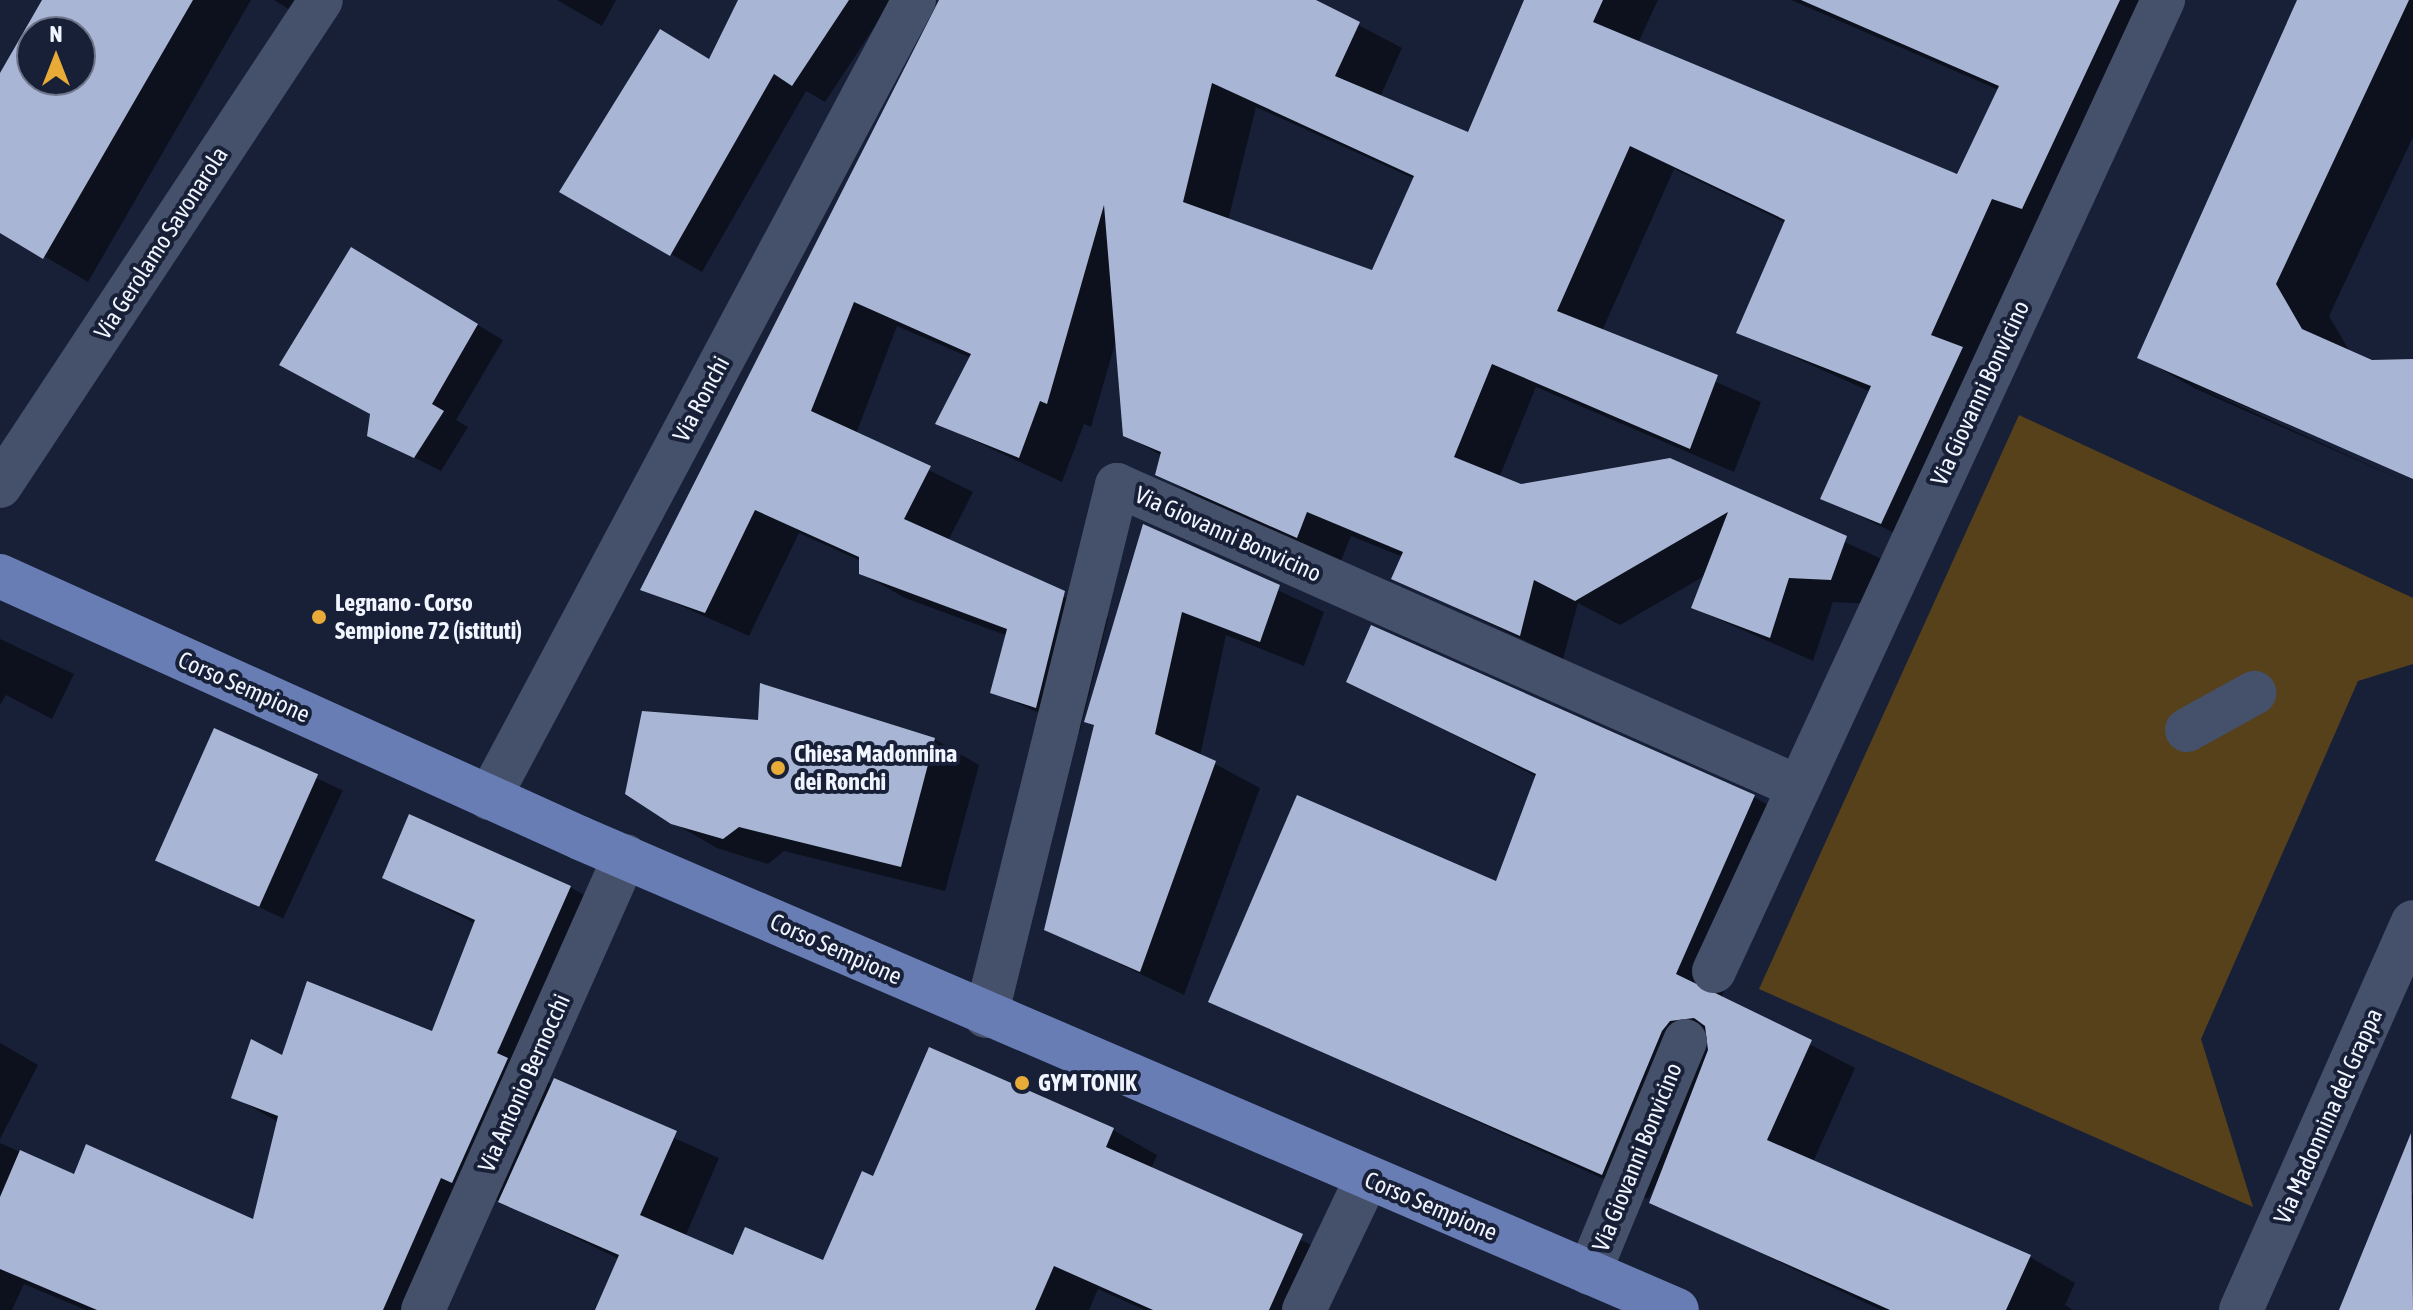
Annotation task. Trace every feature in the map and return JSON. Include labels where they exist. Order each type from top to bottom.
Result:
[{"type":"main road","name":"Corso Sempione","points":[[0,576],[489,798],[986,1016],[1677,1310]]},
{"type":"street","name":"Via Gerolamo Savonarola","points":[[0,486],[321,0]]},
{"type":"street","name":"Via Ronchi","points":[[489,798],[914,0]]},
{"type":"street","name":"Via Giovanni Bonvicino","points":[[1714,971],[1796,786],[2163,0]]},
{"type":"street","name":"Via Giovanni Bonvicino","points":[[986,1016],[1117,485],[1796,786]]},
{"type":"street","points":[[2187,730],[2254,693]]},
{"type":"street","name":"Via Antonio Bernocchi","points":[[423,1310],[625,856]]},
{"type":"street","name":"Via Madonnina del Grappa","points":[[2241,1310],[2413,922]]},
{"type":"street","name":"Via Giovanni Bonvicino","points":[[1589,1273],[1685,1041]]},
{"type":"street","points":[[1304,1310],[1367,1178]]},
{"type":"shaded area","points":[[2019,415],[2413,598],[2413,664],[2358,681],[2201,1039],[2253,1207],[1759,989]]},
{"type":"building","points":[[42,0],[193,0],[43,259],[0,233],[0,73],[16,45],[16,96],[96,96],[96,16],[33,16]]},
{"type":"building","points":[[738,0],[849,0],[792,86],[774,74],[670,256],[559,192],[660,29],[709,59]]},
{"type":"building","points":[[939,0],[1316,0],[1360,22],[1335,76],[1468,132],[1524,0],[1603,0],[1593,22],[1957,174],[1999,86],[1801,0],[2120,0],[2022,209],[1992,199],[1931,335],[1963,347],[1881,524],[1820,499],[1871,386],[1736,333],[1785,220],[1630,146],[1557,311],[1718,375],[1690,449],[1492,364],[1454,457],[1521,484],[1670,458],[1847,536],[1831,580],[1789,578],[1770,638],[1691,608],[1728,512],[1575,601],[1534,580],[1520,636],[1391,579],[1403,552],[1307,512],[1297,538],[1155,475],[1161,452],[1123,436],[1104,205],[1047,404],[1040,401],[1019,458],[935,424],[971,354],[854,302],[811,411],[931,466],[904,519],[1065,591],[1036,708],[990,693],[1007,629],[859,574],[859,557],[755,510],[705,613],[640,590]],"holes":[[[1212,83],[1414,176],[1372,270],[1183,202]]]},
{"type":"building","points":[[2297,0],[2409,0],[2276,284],[2302,329],[2372,360],[2413,359],[2413,479],[2137,358]]},
{"type":"building","points":[[351,247],[478,324],[432,404],[444,411],[414,458],[367,436],[370,414],[279,365]]},
{"type":"building","points":[[1143,524],[1280,585],[1260,642],[1182,612],[1155,734],[1216,761],[1140,972],[1044,930],[1094,725],[1084,722]]},
{"type":"building","points":[[1371,625],[1755,795],[1676,974],[1812,1040],[1767,1140],[2031,1255],[2006,1310],[1890,1310],[1649,1203],[1708,1050],[1705,1026],[1694,1018],[1670,1021],[1662,1031],[1602,1175],[1208,1002],[1297,795],[1496,881],[1536,774],[1346,682]]},
{"type":"building","name":"Chiesa Madonnina dei Ronchi","points":[[760,683],[935,738],[901,867],[739,827],[723,839],[671,824],[625,794],[642,711],[758,720]]},
{"type":"building","points":[[214,728],[318,774],[259,907],[155,860]]},
{"type":"building","points":[[409,814],[571,886],[497,1053],[508,1058],[452,1183],[441,1178],[383,1310],[97,1310],[0,1269],[0,1197],[20,1150],[74,1174],[86,1144],[253,1219],[278,1116],[231,1098],[251,1039],[282,1055],[307,981],[432,1031],[475,920],[382,878]]},
{"type":"building","points":[[929,1047],[1114,1128],[1106,1147],[1303,1234],[1269,1310],[1153,1310],[1054,1266],[1035,1310],[595,1310],[619,1255],[498,1202],[554,1078],[677,1131],[640,1215],[733,1255],[745,1227],[823,1260],[862,1171],[873,1176]]},
{"type":"building","points":[[2411,1133],[2413,1310],[2339,1310]]},
{"type":"place","name":"Legnano - Corso Sempione 72 (istituti)","points":[[319,617]]},
{"type":"place","name":"Chiesa Madonnina dei Ronchi","points":[[778,768]]},
{"type":"place","name":"GYM TONIK","points":[[1022,1083]]}]
